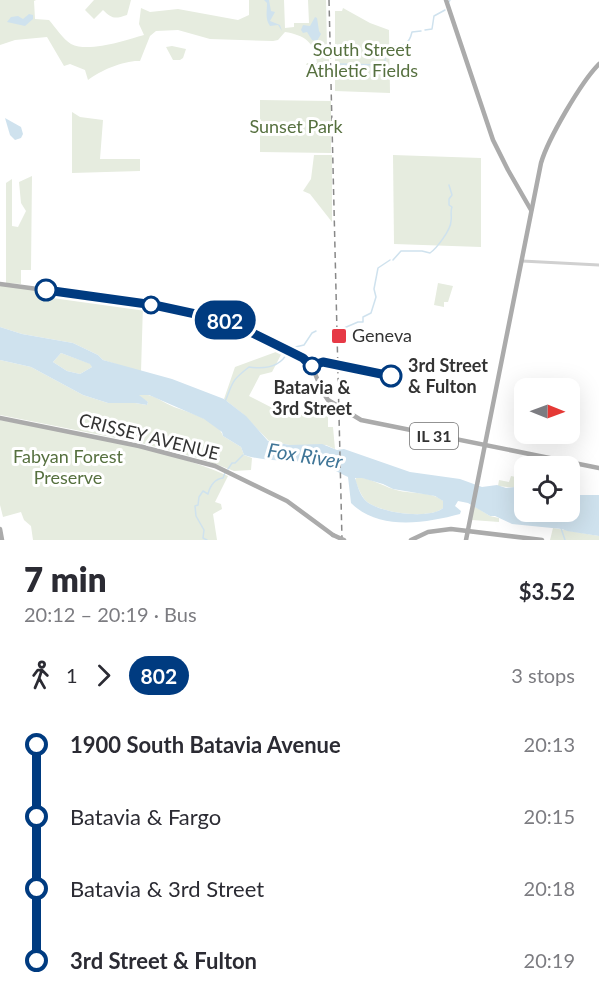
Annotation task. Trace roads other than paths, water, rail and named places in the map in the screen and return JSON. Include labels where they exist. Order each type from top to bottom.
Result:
[{"type":"main road","points":[[446,0],[493,140],[531,210]]},
{"type":"main road","points":[[466,540],[520,261],[544,152],[572,103],[599,64]]},
{"type":"main road","name":"IL 31","points":[[0,284],[137,302],[228,321],[303,358],[311,366],[323,394],[329,401],[361,420],[599,468]]},
{"type":"main road","name":"CRISSEY AVENUE","points":[[0,417],[140,446],[226,471],[287,501],[333,535],[344,540]]},
{"type":"main road","points":[[0,529],[3,540]]},
{"type":"main road","points":[[411,540],[451,529],[542,540]]},
{"type":"street","points":[[520,261],[599,265]]},
{"type":"water","points":[[264,0],[269,0],[271,11],[275,12],[270,21],[280,25],[282,31],[278,25],[270,26],[268,23],[267,3]]},
{"type":"water","points":[[29,14],[33,15],[33,19],[25,26],[7,22],[11,17],[18,16],[23,19]]},
{"type":"water","points":[[315,17],[321,34],[317,41],[312,40],[307,32],[303,33],[301,30],[303,25],[310,26]]},
{"type":"water","points":[[5,118],[21,127],[23,134],[21,138],[15,140],[10,135]]},
{"type":"water","name":"Fox River","points":[[0,327],[22,334],[73,343],[98,355],[103,360],[172,379],[224,399],[246,416],[268,441],[290,445],[322,444],[337,450],[344,449],[410,472],[460,479],[482,487],[497,485],[506,488],[514,487],[514,522],[580,522],[580,495],[599,495],[599,536],[562,529],[512,524],[490,516],[468,503],[458,501],[455,506],[461,511],[460,514],[433,520],[403,522],[375,518],[362,512],[351,503],[348,477],[327,467],[314,463],[270,460],[244,455],[241,447],[223,436],[222,432],[204,419],[149,395],[139,395],[148,402],[147,405],[108,403],[83,395],[31,367],[0,360]],"holes":[[[61,353],[90,364],[92,367],[80,374],[67,371],[53,362]],[[355,478],[362,478],[393,489],[435,496],[443,501],[443,508],[436,512],[416,514],[371,505],[360,492]]]},
{"type":"waterway","points":[[425,30],[432,29],[434,16],[445,10]]},
{"type":"waterway","points":[[391,46],[405,44],[412,32],[421,31]]},
{"type":"waterway","points":[[337,64],[383,65],[385,46],[389,46]]},
{"type":"waterway","points":[[393,260],[401,251],[430,253],[443,239],[449,229],[451,219],[452,207],[449,205],[449,199],[452,195],[449,185]]},
{"type":"waterway","points":[[344,328],[363,322],[363,317],[371,313],[376,297],[374,289],[378,268],[390,260]]},
{"type":"waterway","points":[[291,348],[304,345],[316,331]]},
{"type":"waterway","points":[[225,402],[233,382],[249,367],[260,368],[276,365],[287,353]]},
{"type":"waterway","points":[[228,469],[243,455]]},
{"type":"waterway","points":[[207,540],[203,538],[204,530],[196,516],[195,506],[198,505],[203,491],[208,494],[213,483],[223,478],[225,473]]},
{"type":"waterway","points":[[561,528],[565,540]]},
{"type":"railway","points":[[329,0],[342,540]]},
{"type":"place","name":"Geneva","points":[[339,336]]},
{"type":"place","name":"Batavia & 3rd Street","points":[[312,366]]},
{"type":"place","name":"3rd Street & Fulton","points":[[391,376]]},
{"type":"park label","name":"South Street Athletic Fields","points":[[362,60]]},
{"type":"park label","name":"Sunset Park","points":[[296,127]]},
{"type":"park label","name":"Fabyan Forest Preserve","points":[[68,467]]}]
